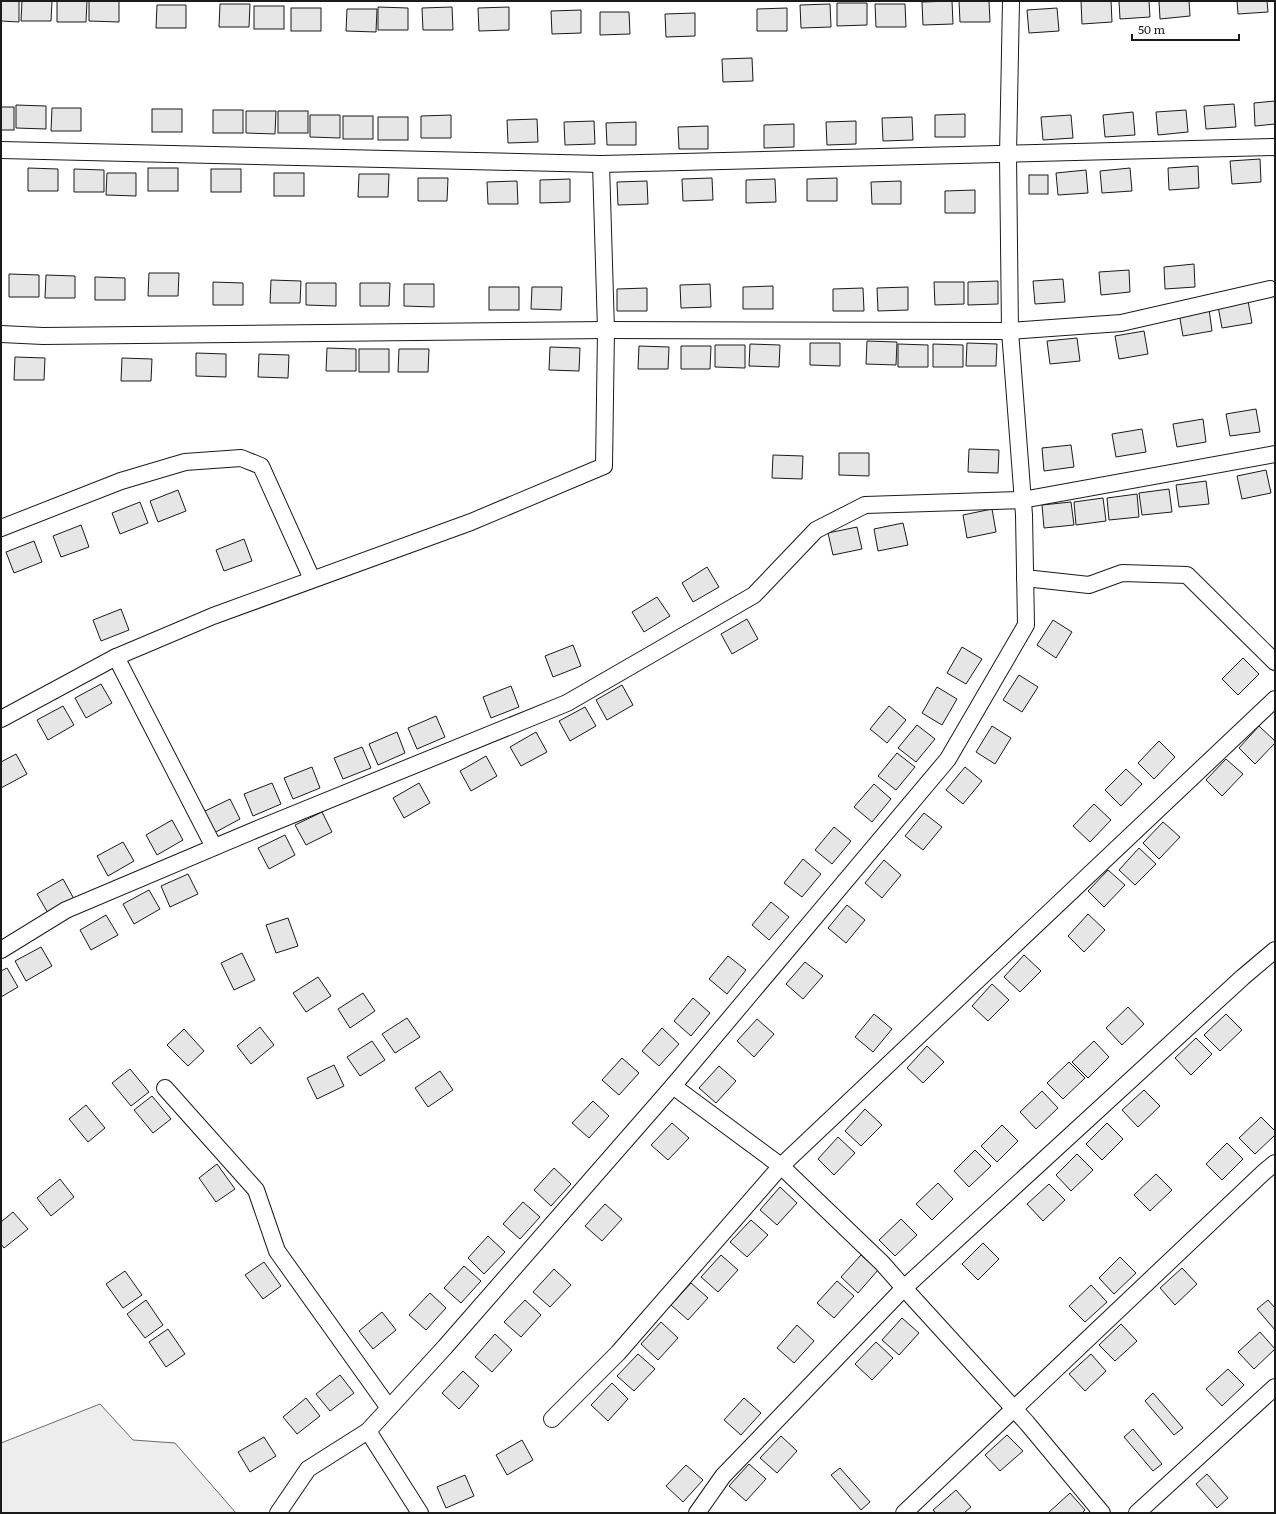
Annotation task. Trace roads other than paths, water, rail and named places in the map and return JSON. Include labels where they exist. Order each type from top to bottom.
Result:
[{"type":"street","points":[[278,1513],[308,1469],[368,1431],[445,1347],[673,1086],[948,759],[1026,625],[1024,515],[1010,331],[1008,154],[1011,1]]},
{"type":"street","points":[[1,150],[601,164],[1275,147]]},
{"type":"street","points":[[1,719],[116,657],[213,616],[471,522],[604,466],[606,330],[601,164]]},
{"type":"street","points":[[1,334],[43,336],[606,330],[1010,331],[1120,323],[1270,289]]},
{"type":"street","points":[[1,950],[66,910],[214,847],[567,703],[754,595],[816,530],[866,505],[1022,500],[1275,454]]},
{"type":"street","points":[[1,528],[121,481],[185,462],[241,458],[261,466],[312,579]]},
{"type":"street","points":[[1025,578],[1089,585],[1122,573],[1187,575],[1275,662]]},
{"type":"street","points":[[116,657],[214,847]]},
{"type":"street","points":[[552,1419],[618,1353],[781,1166],[1275,699]]},
{"type":"street","points":[[696,1513],[724,1476],[904,1288],[1243,977],[1275,950]]},
{"type":"street","points":[[673,1086],[781,1166],[882,1263],[1015,1410],[1102,1513]]},
{"type":"street","points":[[165,1088],[256,1190],[277,1251],[389,1408]]},
{"type":"street","points":[[904,1513],[1015,1410],[1275,1163]]},
{"type":"street","points":[[1137,1513],[1275,1386]]},
{"type":"street","points":[[368,1431],[420,1513]]}]
